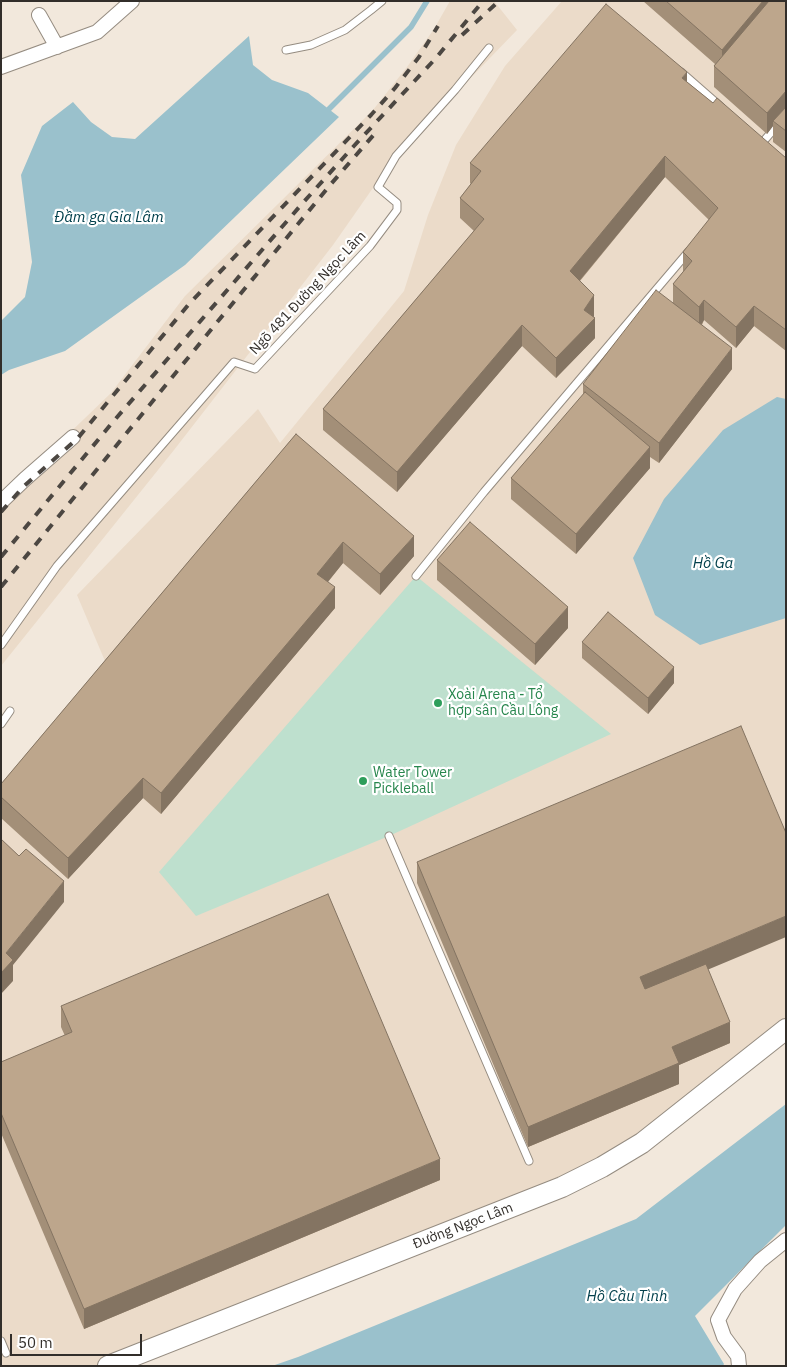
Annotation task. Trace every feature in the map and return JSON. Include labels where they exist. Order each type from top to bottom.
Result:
[{"type":"main road","name":"Đường Ngọc Lâm","points":[[108,1366],[562,1187],[642,1144],[786,1029]]},
{"type":"street","points":[[1,67],[97,32],[126,3]]},
{"type":"street","points":[[38,15],[57,47]]},
{"type":"street","points":[[1,502],[73,436]]},
{"type":"street","points":[[749,1366],[739,1361],[724,1337],[718,1320],[736,1289],[760,1261],[786,1240]]},
{"type":"lane","points":[[286,50],[312,46],[345,30],[382,1]]},
{"type":"lane","name":"Ngõ 481 Đường Ngọc Lâm","points":[[1,645],[57,566],[234,362],[255,369],[370,246],[397,210],[397,203],[378,187],[396,156],[455,90],[489,48]]},
{"type":"lane","points":[[674,66],[726,111]]},
{"type":"lane","points":[[755,137],[765,146],[786,115]]},
{"type":"lane","points":[[416,576],[484,492],[691,248]]},
{"type":"lane","points":[[1,724],[10,711]]},
{"type":"lane","points":[[389,836],[529,1161]]},
{"type":"lane","points":[[1,1341],[6,1353]]},
{"type":"shaded area","points":[[450,1],[494,1],[517,30],[431,119],[375,185],[333,245],[174,450],[1,666],[1,499],[111,393],[185,296],[373,110],[434,29]]},
{"type":"shaded area","points":[[562,1],[786,1],[786,1027],[641,1156],[99,1366],[1,1366],[1,788],[105,661],[77,595],[258,409],[280,443],[404,291],[428,215],[456,145],[505,66]]},
{"type":"green space","points":[[416,576],[611,734],[389,836],[196,916],[159,872]]},
{"type":"water","name":"Đầm ga Gia Lâm","points":[[249,36],[253,65],[272,80],[308,93],[339,117],[185,265],[65,351],[9,370],[1,375],[1,321],[25,297],[32,262],[21,175],[42,126],[73,102],[91,122],[112,137],[135,139]]},
{"type":"water","name":"Hồ Ga","points":[[777,397],[786,399],[786,618],[700,645],[655,615],[633,558],[664,499],[723,430]]},
{"type":"water","name":"Hồ Cầu Tình","points":[[786,1104],[786,1225],[695,1316],[724,1364],[723,1366],[272,1366],[636,1219]]},
{"type":"building","points":[[666,1],[763,1],[722,50]]},
{"type":"building","points":[[769,1],[786,1],[786,91],[767,113],[714,66]]},
{"type":"building","points":[[606,4],[687,72],[682,78],[713,103],[717,98],[786,158],[786,330],[754,306],[736,327],[704,300],[699,307],[673,284],[692,261],[683,252],[718,208],[665,156],[570,271],[594,295],[584,310],[595,318],[556,358],[522,325],[397,472],[323,409],[484,219],[460,198],[481,171],[470,163]]},
{"type":"building","points":[[786,107],[786,131],[773,121]]},
{"type":"building","points":[[656,290],[732,348],[659,443],[583,384]]},
{"type":"building","points":[[585,392],[650,447],[576,534],[511,478]]},
{"type":"building","points":[[296,434],[414,536],[380,574],[343,542],[317,574],[335,587],[161,793],[143,778],[68,858],[1,797],[1,784]]},
{"type":"building","points":[[470,522],[568,607],[535,644],[437,560]]},
{"type":"building","points":[[608,612],[674,667],[648,698],[582,642]]},
{"type":"building","points":[[741,726],[786,833],[786,916],[640,977],[645,989],[706,964],[730,1022],[672,1047],[679,1063],[528,1127],[417,862]]},
{"type":"building","points":[[1,839],[19,856],[26,849],[64,881],[6,953],[13,960],[1,973]]},
{"type":"building","points":[[328,894],[440,1159],[84,1309],[1,1113],[1,1062],[72,1032],[61,1006]]},
{"type":"waterway","points":[[329,109],[411,27],[427,1]]},
{"type":"railway","points":[[1,557],[112,423],[301,205],[436,58],[483,1]]},
{"type":"railway","points":[[462,35],[499,1]]},
{"type":"railway","points":[[1,512],[24,486],[77,439],[189,304],[371,115],[419,57],[438,26]]},
{"type":"railway","points":[[1,587],[331,184],[377,131]]},
{"type":"place","name":"Xoài Arena - Tổ hợp sân Cầu Lông","points":[[438,703]]},
{"type":"place","name":"Water Tower Pickleball","points":[[363,781]]}]
